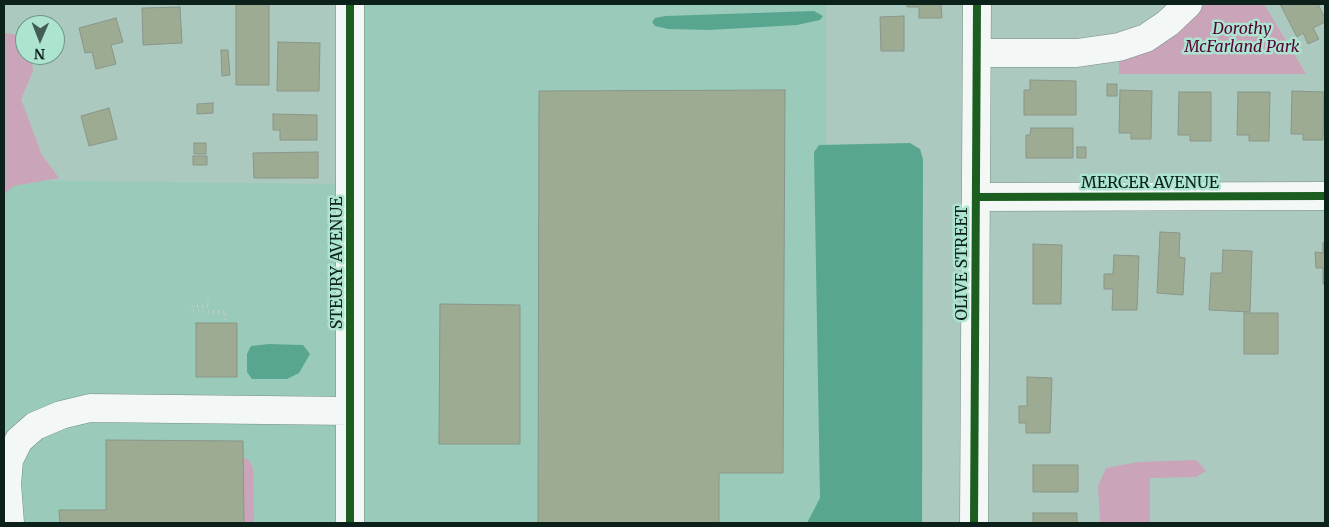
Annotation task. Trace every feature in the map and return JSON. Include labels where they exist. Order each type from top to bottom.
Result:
[{"type":"street","name":"STEURY AVENUE","points":[[350,4],[350,523]]},
{"type":"street","name":"OLIVE STREET","points":[[974,523],[977,4]]},
{"type":"street","points":[[977,53],[1077,53],[1119,48],[1146,38],[1168,23],[1188,4]]},
{"type":"street","name":"MERCER AVENUE","points":[[976,197],[1325,196]]},
{"type":"street","points":[[10,523],[9,460],[19,440],[35,426],[60,415],[90,408],[350,411]]},
{"type":"path","points":[[208,301],[208,306],[193,306],[193,311],[226,312],[225,323]]},
{"type":"shaded area","points":[[359,4],[826,4],[826,523],[4,523],[4,180],[335,184],[361,41]]},
{"type":"shaded area","points":[[814,11],[823,16],[820,20],[797,25],[709,30],[668,29],[655,26],[652,22],[655,18],[665,16]]},
{"type":"shaded area","points":[[910,143],[920,149],[923,159],[922,523],[807,523],[820,498],[814,152],[819,145]]},
{"type":"shaded area","points":[[269,344],[303,345],[310,354],[299,373],[287,379],[252,379],[247,372],[247,354],[251,346]]},
{"type":"green space","name":"Dorothy McFarland Park","points":[[1205,4],[1264,4],[1306,74],[1119,74],[1119,60],[1172,36],[1189,22]]},
{"type":"green space","points":[[4,33],[15,34],[15,65],[32,65],[33,71],[21,99],[42,155],[59,178],[14,186],[4,194]]},
{"type":"green space","points":[[244,458],[249,460],[253,468],[254,523],[244,523]]},
{"type":"green space","points":[[1196,460],[1206,471],[1196,477],[1150,478],[1150,523],[1100,523],[1098,486],[1106,468],[1138,462]]},
{"type":"building","points":[[236,4],[269,4],[269,85],[236,85]]},
{"type":"building","points":[[907,4],[941,4],[942,18],[919,18],[919,7],[907,7]]},
{"type":"building","points":[[1280,4],[1318,4],[1325,18],[1325,22],[1313,28],[1319,39],[1308,44],[1303,33],[1297,37]]},
{"type":"building","points":[[180,7],[182,43],[143,45],[142,8]]},
{"type":"building","points":[[904,16],[904,51],[881,51],[880,17]]},
{"type":"building","points":[[116,18],[123,42],[111,45],[116,64],[96,69],[92,52],[85,53],[79,28]]},
{"type":"building","points":[[278,42],[320,43],[319,91],[277,91]]},
{"type":"building","points":[[221,50],[228,50],[230,75],[222,76]]},
{"type":"building","points":[[1030,80],[1076,81],[1076,115],[1024,115],[1024,90],[1030,90]]},
{"type":"building","points":[[1107,84],[1117,84],[1117,96],[1107,96]]},
{"type":"building","points":[[785,90],[783,473],[719,473],[719,523],[538,523],[539,91]]},
{"type":"building","points":[[1120,90],[1152,91],[1151,139],[1131,139],[1131,133],[1119,133]]},
{"type":"building","points":[[1292,91],[1324,92],[1323,140],[1303,140],[1303,134],[1291,134]]},
{"type":"building","points":[[1179,92],[1211,92],[1211,141],[1190,141],[1190,135],[1178,135]]},
{"type":"building","points":[[1238,92],[1270,92],[1269,141],[1249,141],[1249,135],[1237,135]]},
{"type":"building","points":[[213,103],[213,113],[197,114],[197,104]]},
{"type":"building","points":[[109,108],[117,139],[89,146],[81,116]]},
{"type":"building","points":[[273,114],[317,115],[317,140],[280,140],[280,130],[273,130]]},
{"type":"building","points":[[1031,128],[1073,128],[1073,158],[1026,158],[1026,135],[1030,135]]},
{"type":"building","points":[[194,143],[206,143],[206,154],[194,154]]},
{"type":"building","points":[[1077,147],[1086,147],[1086,158],[1077,158]]},
{"type":"building","points":[[318,152],[318,178],[254,178],[253,153]]},
{"type":"building","points":[[193,156],[207,156],[207,165],[193,165]]},
{"type":"building","points":[[1160,232],[1180,233],[1179,257],[1185,258],[1183,295],[1157,293]]},
{"type":"building","points":[[1323,243],[1325,243],[1325,284],[1323,284],[1323,268],[1316,268],[1315,252],[1323,253]]},
{"type":"building","points":[[1033,244],[1062,245],[1061,304],[1033,304]]},
{"type":"building","points":[[1223,250],[1252,251],[1250,312],[1209,310],[1211,273],[1222,273]]},
{"type":"building","points":[[1114,255],[1139,256],[1137,310],[1112,310],[1113,289],[1104,289],[1104,274],[1113,274]]},
{"type":"building","points":[[440,304],[520,305],[520,444],[439,444]]},
{"type":"building","points":[[1244,313],[1278,313],[1278,354],[1244,354]]},
{"type":"building","points":[[196,323],[237,323],[237,377],[196,377]]},
{"type":"building","points":[[1027,377],[1052,378],[1050,433],[1026,433],[1026,423],[1019,423],[1019,406],[1027,406]]},
{"type":"building","points":[[106,440],[243,441],[244,523],[60,523],[59,510],[106,510]]},
{"type":"building","points":[[1033,465],[1078,465],[1078,492],[1033,492]]},
{"type":"building","points":[[1033,513],[1077,513],[1077,523],[1033,523]]},
{"type":"cycle path","points":[[350,4],[350,523]]},
{"type":"cycle path","points":[[974,523],[977,4]]},
{"type":"cycle path","points":[[976,197],[1325,196]]}]
